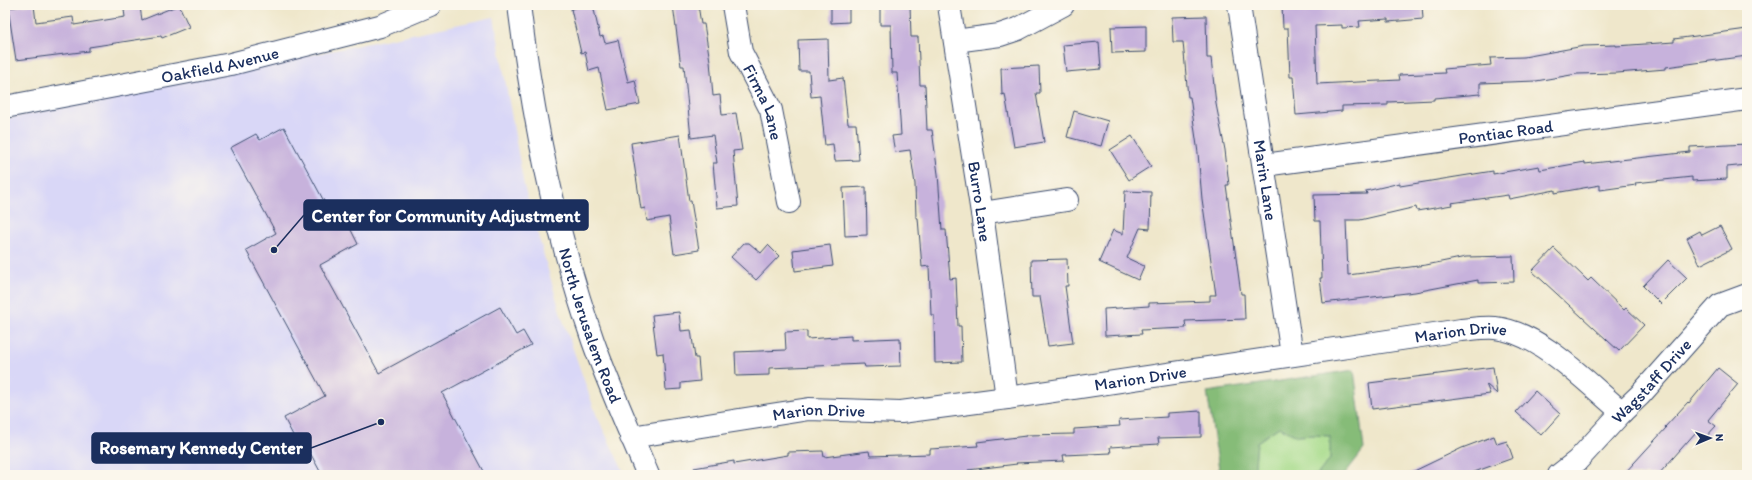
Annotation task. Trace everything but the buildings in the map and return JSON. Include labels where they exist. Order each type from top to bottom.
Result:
[{"type":"street","name":"Oakfield Avenue","points":[[5,107],[231,64],[380,26],[430,5]]},
{"type":"street","name":"North Jerusalem Road","points":[[519,5],[527,70],[545,170],[558,225],[592,339],[610,388],[648,475]]},
{"type":"street","name":"Firma Lane","points":[[733,5],[741,52],[770,110],[789,202]]},
{"type":"street","name":"Burro Lane","points":[[949,5],[982,213],[1008,398]]},
{"type":"street","points":[[955,41],[1000,35],[1018,29],[1063,5]]},
{"type":"street","name":"Marin Lane","points":[[1239,5],[1292,354]]},
{"type":"street","name":"Pontiac Road","points":[[1264,165],[1747,99]]},
{"type":"street","points":[[982,213],[1067,200]]},
{"type":"street","name":"Wagstaff Drive","points":[[1559,475],[1577,461],[1622,412],[1640,395],[1720,305],[1747,295]]},
{"type":"street","name":"Marion Drive","points":[[631,437],[809,409],[901,412],[1270,360],[1292,354],[1348,348],[1461,330],[1495,328],[1523,335],[1545,347],[1622,412]]},
{"type":"shaded area","points":[[494,17],[524,186],[561,315],[596,414],[625,475],[5,475],[5,119]]},
{"type":"green space","points":[[1354,370],[1364,449],[1344,475],[1317,475],[1330,459],[1330,436],[1297,436],[1279,427],[1257,442],[1254,475],[1220,475],[1207,392]]},
{"type":"green space","points":[[1279,427],[1297,436],[1331,436],[1330,459],[1317,475],[1254,475],[1257,442]]},
{"type":"place","name":"Center for Community Adjustment","points":[[274,250]]},
{"type":"place","name":"Rosemary Kennedy Center","points":[[381,422]]}]
